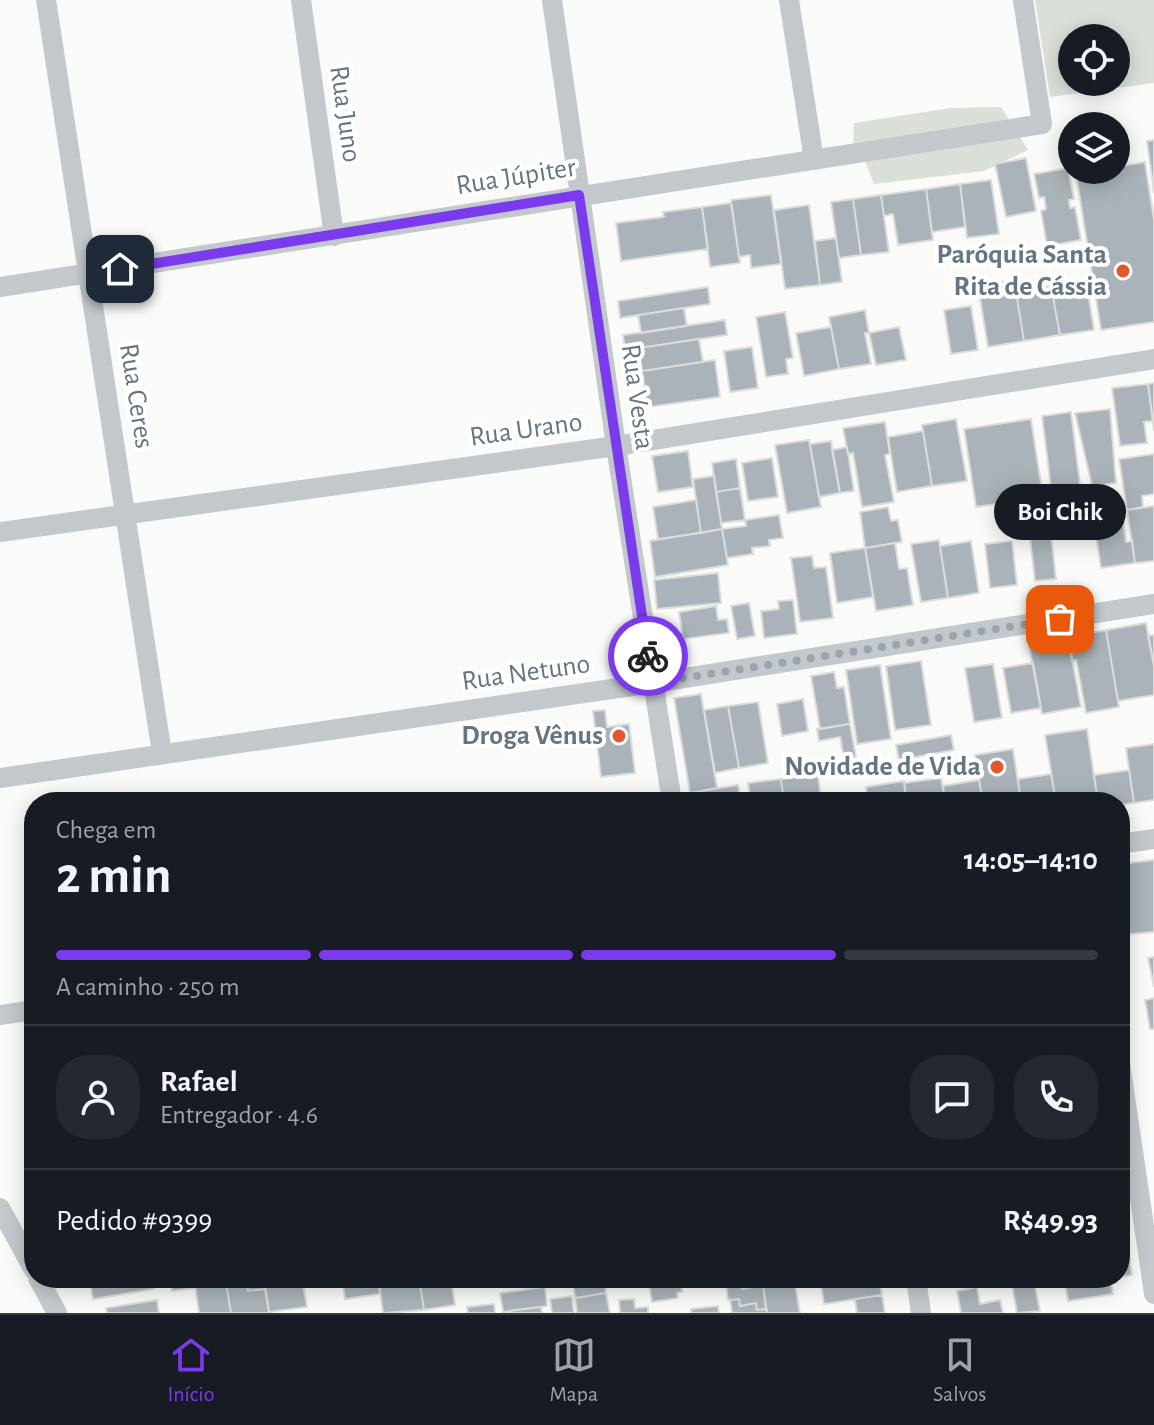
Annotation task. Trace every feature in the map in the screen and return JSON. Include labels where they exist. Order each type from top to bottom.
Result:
[{"type":"street","name":"Rua Ceres","points":[[46,0],[162,754]]},
{"type":"street","name":"Rua Juno","points":[[301,0],[334,236]]},
{"type":"street","name":"Rua Vesta","points":[[552,0],[616,446],[670,792]]},
{"type":"street","points":[[789,0],[814,160]]},
{"type":"street","name":"Rua Júpiter","points":[[0,287],[1042,124],[1023,0]]},
{"type":"street","name":"Rua Urano","points":[[0,532],[616,446],[1154,359]]},
{"type":"street","name":"Rua Netuno","points":[[0,778],[653,683],[1154,604]]},
{"type":"street","points":[[1130,843],[1154,839]]},
{"type":"street","points":[[0,1015],[24,1011]]},
{"type":"street","points":[[1130,1131],[1154,1294]]},
{"type":"street","points":[[0,1208],[24,1247]]},
{"type":"street","points":[[43,1288],[57,1313]]},
{"type":"street","points":[[917,1288],[921,1313]]},
{"type":"shaded area","points":[[1035,0],[1154,0],[1154,83],[1130,86],[1130,24],[1058,24],[1058,96],[1050,97]]},
{"type":"shaded area","points":[[1001,107],[1028,150],[984,171],[874,184],[863,157],[853,150],[854,123],[950,108]]},
{"type":"building","points":[[1154,140],[1154,193],[1147,141]]},
{"type":"building","points":[[1026,158],[1036,211],[1006,217],[995,164]]},
{"type":"building","name":"Paróquia Santa Rita de Cássia","points":[[1145,162],[1154,220],[1154,322],[1101,330],[1078,184],[1130,184],[1130,165]]},
{"type":"building","points":[[1058,170],[1058,184],[1071,184],[1074,199],[1069,200],[1070,208],[1075,207],[1081,240],[1047,246],[1041,211],[1046,209],[1044,197],[1039,198],[1034,174]]},
{"type":"building","points":[[991,180],[999,234],[967,238],[960,184]]},
{"type":"building","points":[[960,184],[965,227],[932,232],[926,189]]},
{"type":"building","points":[[926,189],[933,240],[898,245],[893,214],[884,216],[881,195]]},
{"type":"building","points":[[771,195],[781,264],[751,268],[750,255],[739,257],[731,200]]},
{"type":"building","points":[[881,195],[889,252],[861,255],[853,199]]},
{"type":"building","points":[[853,199],[861,255],[839,258],[831,202]]},
{"type":"building","points":[[731,203],[740,263],[710,267],[702,207]]},
{"type":"building","points":[[809,205],[820,285],[785,289],[774,210]]},
{"type":"building","points":[[702,207],[708,249],[621,261],[616,223],[664,217],[663,212]]},
{"type":"building","points":[[836,238],[842,282],[820,285],[815,241]]},
{"type":"building","points":[[1014,280],[1024,341],[988,347],[978,286]]},
{"type":"building","points":[[1086,280],[1094,330],[1060,335],[1051,286]]},
{"type":"building","points":[[1051,286],[1060,335],[1024,341],[1016,292]]},
{"type":"building","points":[[708,287],[710,304],[620,318],[618,301]]},
{"type":"building","points":[[971,306],[978,350],[951,354],[944,310]]},
{"type":"building","points":[[684,308],[687,326],[641,333],[638,315]]},
{"type":"building","points":[[865,310],[869,333],[865,333],[871,364],[839,369],[829,317]]},
{"type":"building","points":[[785,312],[793,358],[786,359],[788,374],[766,377],[756,317]]},
{"type":"building","points":[[725,320],[727,335],[625,350],[623,335]]},
{"type":"building","points":[[831,327],[839,369],[804,376],[796,333]]},
{"type":"building","points":[[899,327],[906,360],[876,365],[869,333]]},
{"type":"building","points":[[699,339],[703,362],[642,371],[639,348]]},
{"type":"building","points":[[752,347],[758,388],[730,392],[724,351]]},
{"type":"building","points":[[715,360],[720,397],[648,407],[642,371]]},
{"type":"building","points":[[1154,383],[1154,431],[1148,384]]},
{"type":"building","points":[[1148,384],[1153,421],[1144,422],[1147,443],[1120,446],[1112,388]]},
{"type":"building","points":[[1110,409],[1116,483],[1092,486],[1075,413]]},
{"type":"building","points":[[1071,412],[1081,492],[1052,496],[1042,416]]},
{"type":"building","points":[[956,419],[967,481],[932,486],[922,425]]},
{"type":"building","points":[[1031,419],[1043,497],[976,507],[964,429]]},
{"type":"building","points":[[885,422],[890,454],[885,455],[894,502],[862,507],[853,453],[848,454],[843,428]]},
{"type":"building","points":[[923,431],[932,486],[897,492],[888,437]]},
{"type":"building","points":[[809,440],[821,507],[787,513],[775,445]]},
{"type":"building","points":[[831,441],[840,493],[819,497],[810,444]]},
{"type":"building","points":[[847,447],[854,491],[840,493],[832,450]]},
{"type":"building","points":[[688,451],[693,487],[658,492],[652,456]]},
{"type":"building","points":[[1154,454],[1154,494],[1142,496],[1143,507],[1127,510],[1119,459]]},
{"type":"building","points":[[772,458],[778,497],[748,501],[742,463]]},
{"type":"building","points":[[736,459],[740,488],[716,492],[712,463]]},
{"type":"building","points":[[714,476],[722,529],[701,533],[693,479]]},
{"type":"building","points":[[740,488],[745,520],[721,523],[716,492]]},
{"type":"building","points":[[696,500],[701,533],[658,539],[653,507]]},
{"type":"building","points":[[1154,506],[1154,561],[1135,563],[1127,510]]},
{"type":"building","points":[[888,507],[891,521],[898,520],[902,542],[865,548],[860,512]]},
{"type":"building","points":[[1122,513],[1126,542],[1132,541],[1135,563],[1101,568],[1093,517]]},
{"type":"building","points":[[779,515],[783,538],[769,540],[770,546],[752,548],[753,554],[727,558],[722,529],[746,526],[745,520]]},
{"type":"building","points":[[722,529],[728,565],[655,577],[650,541]]},
{"type":"building","points":[[1051,535],[1056,579],[1035,581],[1030,538]]},
{"type":"building","points":[[939,540],[948,598],[921,602],[911,544]]},
{"type":"building","points":[[971,541],[979,593],[948,598],[940,546]]},
{"type":"building","points":[[1012,541],[1017,585],[990,588],[985,544]]},
{"type":"building","points":[[895,543],[899,569],[907,568],[913,605],[876,611],[865,548]]},
{"type":"building","points":[[865,548],[873,597],[837,603],[830,553]]},
{"type":"building","points":[[812,556],[814,568],[826,567],[833,618],[800,622],[791,558]]},
{"type":"building","points":[[718,573],[721,603],[657,609],[654,580]]},
{"type":"building","points":[[793,600],[797,634],[764,638],[761,611],[779,609],[778,601]]},
{"type":"building","points":[[749,603],[755,636],[737,639],[731,606]]},
{"type":"building","points":[[716,606],[718,620],[727,619],[729,633],[683,639],[679,612]]},
{"type":"building","points":[[1146,623],[1154,666],[1154,695],[1118,701],[1106,630]]},
{"type":"building","points":[[1106,630],[1119,707],[1086,713],[1076,660],[1072,661],[1068,637]]},
{"type":"building","points":[[1154,635],[1154,666],[1148,636]]},
{"type":"building","points":[[1043,642],[1044,651],[1070,647],[1081,707],[1042,714],[1029,645]]},
{"type":"building","points":[[921,661],[931,725],[895,730],[886,666]]},
{"type":"building","points":[[1033,663],[1041,708],[1011,713],[1003,668]]},
{"type":"building","points":[[993,664],[1002,718],[974,722],[965,668]]},
{"type":"building","points":[[880,665],[891,739],[857,744],[846,670]]},
{"type":"building","points":[[834,672],[837,688],[844,687],[850,724],[820,729],[811,676]]},
{"type":"building","points":[[701,694],[717,788],[690,792],[674,698]]},
{"type":"building","points":[[803,699],[808,731],[782,736],[777,704]]},
{"type":"building","points":[[758,702],[768,763],[739,768],[728,706]]},
{"type":"building","points":[[728,706],[739,768],[715,773],[704,710]]},
{"type":"building","points":[[605,710],[607,727],[629,724],[635,773],[601,777],[593,711]]},
{"type":"building","points":[[850,724],[856,757],[844,759],[840,737],[819,741],[817,729]]},
{"type":"building","points":[[1087,729],[1096,792],[1054,792],[1045,735]]},
{"type":"building","points":[[951,735],[954,750],[899,760],[896,745]]},
{"type":"building","points":[[1154,744],[1154,800],[1134,803],[1126,748]]},
{"type":"building","name":"Novidade de Vida","points":[[1013,749],[1019,792],[981,792],[975,755]]},
{"type":"building","points":[[1129,770],[1134,803],[1130,804],[1130,792],[1097,792],[1094,775]]},
{"type":"building","points":[[818,774],[820,792],[783,792],[781,779]]},
{"type":"building","points":[[1051,774],[1054,792],[1020,792],[1018,779]]},
{"type":"building","points":[[941,778],[943,792],[905,792],[904,783]]},
{"type":"building","points":[[781,779],[783,792],[749,792],[748,783]]},
{"type":"building","points":[[979,780],[981,792],[944,792],[943,786]]},
{"type":"building","points":[[904,781],[906,792],[867,792],[866,787]]},
{"type":"building","points":[[738,785],[739,792],[696,792]]},
{"type":"building","points":[[1154,860],[1154,932],[1130,934],[1130,863]]},
{"type":"building","points":[[1154,957],[1154,987],[1148,958]]},
{"type":"building","points":[[1154,998],[1154,1029],[1150,1029],[1145,1000]]},
{"type":"building","points":[[91,1288],[154,1289],[93,1299]]},
{"type":"building","points":[[195,1288],[227,1288],[231,1313],[199,1313]]},
{"type":"building","points":[[227,1288],[248,1288],[248,1291],[265,1289],[269,1313],[231,1313]]},
{"type":"building","points":[[265,1288],[304,1288],[307,1307],[269,1312]]},
{"type":"building","points":[[343,1288],[379,1288],[380,1294],[345,1299]]},
{"type":"building","points":[[380,1288],[421,1288],[424,1310],[383,1313]]},
{"type":"building","points":[[421,1288],[452,1288],[455,1305],[424,1310]]},
{"type":"building","points":[[545,1288],[547,1306],[503,1312],[500,1293]]},
{"type":"building","points":[[574,1288],[605,1288],[606,1293],[575,1298]]},
{"type":"building","points":[[650,1288],[681,1288],[682,1292],[677,1293],[678,1298],[652,1302]]},
{"type":"building","points":[[726,1288],[763,1288],[766,1309],[757,1310],[756,1303],[740,1306],[739,1299],[728,1300]]},
{"type":"building","points":[[763,1288],[796,1288],[800,1313],[767,1313]]},
{"type":"building","points":[[822,1288],[881,1288],[882,1295],[824,1304]]},
{"type":"building","points":[[977,1288],[980,1304],[1000,1300],[1003,1313],[961,1313],[957,1291]]},
{"type":"building","points":[[1013,1288],[1035,1288],[1040,1311],[1017,1313]]},
{"type":"building","points":[[1066,1288],[1112,1288],[1113,1294],[1068,1301]]},
{"type":"building","points":[[606,1293],[610,1313],[577,1313],[575,1298]]},
{"type":"building","points":[[882,1295],[885,1313],[857,1313],[855,1299]]},
{"type":"building","points":[[572,1296],[574,1313],[552,1313],[550,1299]]},
{"type":"building","points":[[634,1299],[635,1308],[648,1307],[648,1313],[620,1313],[619,1300]]},
{"type":"building","points":[[739,1299],[740,1306],[756,1303],[757,1310],[766,1309],[767,1313],[732,1313],[730,1300]]},
{"type":"building","points":[[157,1300],[159,1313],[107,1313],[106,1308]]},
{"type":"building","points":[[494,1304],[495,1313],[468,1313],[467,1307]]},
{"type":"building","points":[[718,1306],[719,1313],[691,1313],[691,1309]]},
{"type":"building","points":[[541,1307],[542,1313],[509,1311]]},
{"type":"way so far","points":[[648,656],[653,683],[1060,619]]},
{"type":"place","name":"Paróquia Santa Rita de Cássia","points":[[1123,271]]},
{"type":"place","name":"Boi Chik","points":[[1060,619]]},
{"type":"place","name":"Droga Vênus","points":[[619,736]]},
{"type":"place","name":"Novidade de Vida","points":[[997,767]]},
{"type":"route","points":[[120,269],[579,195],[648,656]]}]
